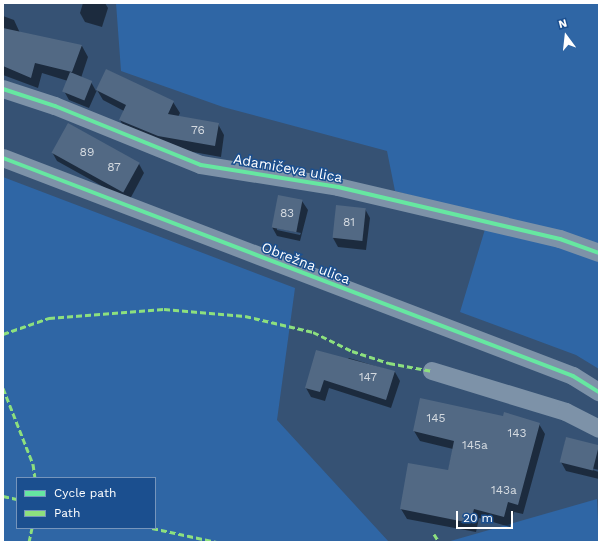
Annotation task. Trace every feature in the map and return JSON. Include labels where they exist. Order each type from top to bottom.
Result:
[{"type":"street","name":"Adamičeva ulica","points":[[3,89],[55,106],[201,165],[338,187],[560,239],[599,253]]},
{"type":"street","name":"Obrežna ulica","points":[[3,158],[573,376],[599,392]]},
{"type":"street","points":[[432,371],[566,412],[599,429]]},
{"type":"shaded area","points":[[116,3],[599,3],[599,369],[576,355],[460,312],[489,216],[395,191],[387,151],[223,107],[121,71]]},
{"type":"shaded area","points":[[3,177],[295,288],[277,420],[389,542],[3,542]]},
{"type":"shaded area","points":[[597,499],[599,542],[447,542]]},
{"type":"building","points":[[3,28],[82,45],[72,72],[35,63],[31,78],[3,66]]},
{"type":"building","points":[[106,69],[174,101],[168,114],[219,123],[215,146],[158,136],[119,120],[126,105],[96,90]]},
{"type":"building","points":[[70,72],[92,81],[84,100],[62,91]]},
{"type":"building","points":[[68,123],[140,163],[123,192],[52,153]]},
{"type":"building","points":[[278,195],[303,200],[296,232],[272,227]]},
{"type":"building","points":[[336,205],[366,208],[362,241],[333,238]]},
{"type":"building","points":[[316,350],[395,371],[386,400],[324,380],[320,392],[305,388]]},
{"type":"building","points":[[420,398],[503,416],[504,412],[540,423],[518,505],[508,502],[504,517],[474,509],[470,523],[400,509],[408,463],[448,470],[454,441],[413,431]]},
{"type":"building","points":[[566,437],[599,445],[593,470],[560,462]]},
{"type":"marked path","points":[[3,334],[49,318],[164,309],[245,316],[313,332],[352,351],[389,363],[432,371]]},
{"type":"marked path","points":[[3,388],[33,464],[35,477]]},
{"type":"marked path","points":[[3,496],[16,499]]},
{"type":"marked path","points":[[29,542],[32,529]]},
{"type":"marked path","points":[[156,529],[217,542]]},
{"type":"marked path","points":[[434,534],[439,542]]},
{"type":"cycle path","points":[[3,89],[55,106],[201,165],[338,187],[560,239],[599,253]]},
{"type":"cycle path","points":[[3,158],[573,376],[599,392]]}]
